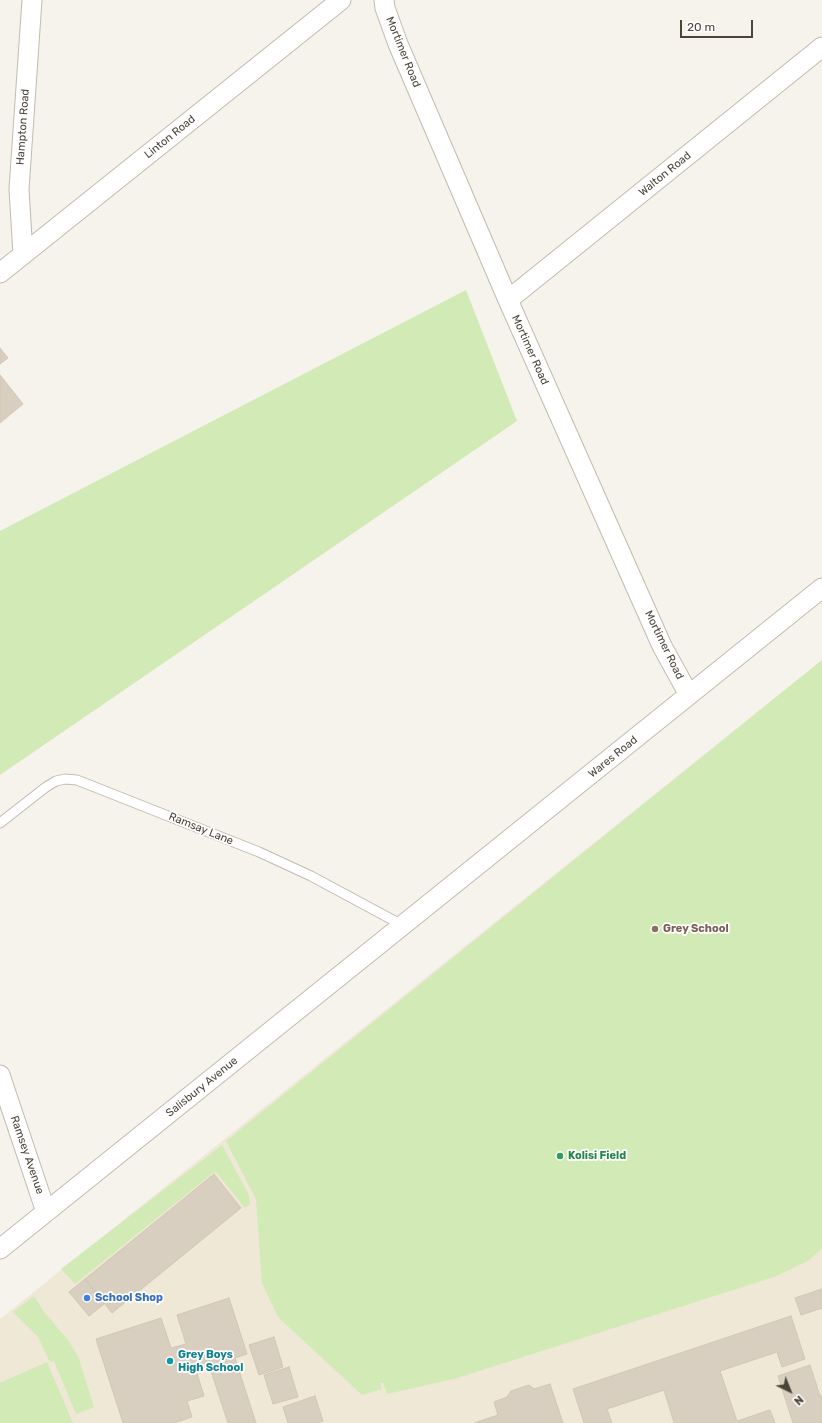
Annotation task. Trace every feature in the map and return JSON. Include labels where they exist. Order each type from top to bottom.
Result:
[{"type":"street","name":"Hampton Road","points":[[23,255],[19,189],[32,0]]},
{"type":"street","name":"Linton Road","points":[[0,273],[340,0]]},
{"type":"street","name":"Mortimer Road","points":[[384,0],[385,8],[398,44],[508,300],[662,646],[689,695]]},
{"type":"street","name":"Walton Road","points":[[508,300],[822,47]]},
{"type":"street","name":"Wares Road","points":[[404,926],[822,588]]},
{"type":"street","name":"Salisbury Avenue","points":[[0,1249],[404,926]]},
{"type":"street","name":"Ramsey Avenue","points":[[0,1075],[46,1212]]},
{"type":"lane","name":"Ramsay Lane","points":[[0,823],[51,784],[65,779],[77,780],[259,852],[311,876],[404,926]]},
{"type":"shaded area","name":"Grey School","points":[[822,660],[822,1423],[0,1423],[0,1319]]},
{"type":"green space","points":[[466,290],[517,421],[0,775],[0,531]]},
{"type":"green space","name":"Grey School","points":[[822,660],[822,1248],[808,1261],[774,1277],[454,1379],[387,1394],[383,1383],[380,1383],[382,1389],[362,1395],[278,1317],[262,1283],[256,1199],[226,1141]]},
{"type":"green space","points":[[222,1145],[249,1195],[250,1204],[245,1208],[216,1172],[75,1284],[61,1269]]},
{"type":"green space","points":[[34,1296],[44,1312],[67,1339],[78,1356],[94,1407],[76,1414],[54,1361],[50,1362],[38,1337],[13,1312]]},
{"type":"green space","points":[[47,1362],[73,1423],[0,1423],[0,1383]]},
{"type":"building","points":[[0,348],[8,358],[0,364]]},
{"type":"building","points":[[0,375],[23,404],[0,423]]},
{"type":"building","points":[[214,1174],[241,1208],[112,1313],[85,1279]]},
{"type":"building","name":"School Shop","points":[[85,1279],[104,1304],[89,1316],[69,1292]]},
{"type":"building","points":[[822,1289],[822,1308],[801,1315],[795,1298]]},
{"type":"building","name":"Grey Boys High School","points":[[229,1298],[247,1354],[235,1358],[256,1423],[228,1423],[209,1365],[196,1370],[204,1396],[187,1401],[192,1417],[174,1423],[123,1423],[96,1339],[161,1318],[171,1348],[186,1344],[177,1315]]},
{"type":"building","points":[[791,1316],[805,1359],[782,1367],[777,1352],[720,1371],[737,1421],[770,1410],[775,1423],[674,1423],[664,1390],[607,1409],[612,1423],[584,1423],[573,1389]]},
{"type":"building","name":"Grey Boys High School","points":[[274,1337],[283,1367],[259,1375],[249,1345]]},
{"type":"building","points":[[810,1365],[820,1396],[822,1396],[822,1423],[793,1423],[778,1376]]},
{"type":"building","name":"Grey Boys High School","points":[[289,1367],[298,1397],[273,1404],[264,1375]]},
{"type":"building","points":[[550,1384],[563,1423],[474,1423],[498,1415],[494,1402],[507,1397],[511,1391],[529,1385],[534,1389]]},
{"type":"building","points":[[315,1396],[323,1421],[317,1423],[288,1423],[283,1407]]},
{"type":"place","name":"Grey School","points":[[655,929]]},
{"type":"place","name":"Kolisi Field","points":[[560,1156]]},
{"type":"place","name":"School Shop","points":[[87,1298]]},
{"type":"place","name":"Grey Boys High School","points":[[170,1361]]}]
